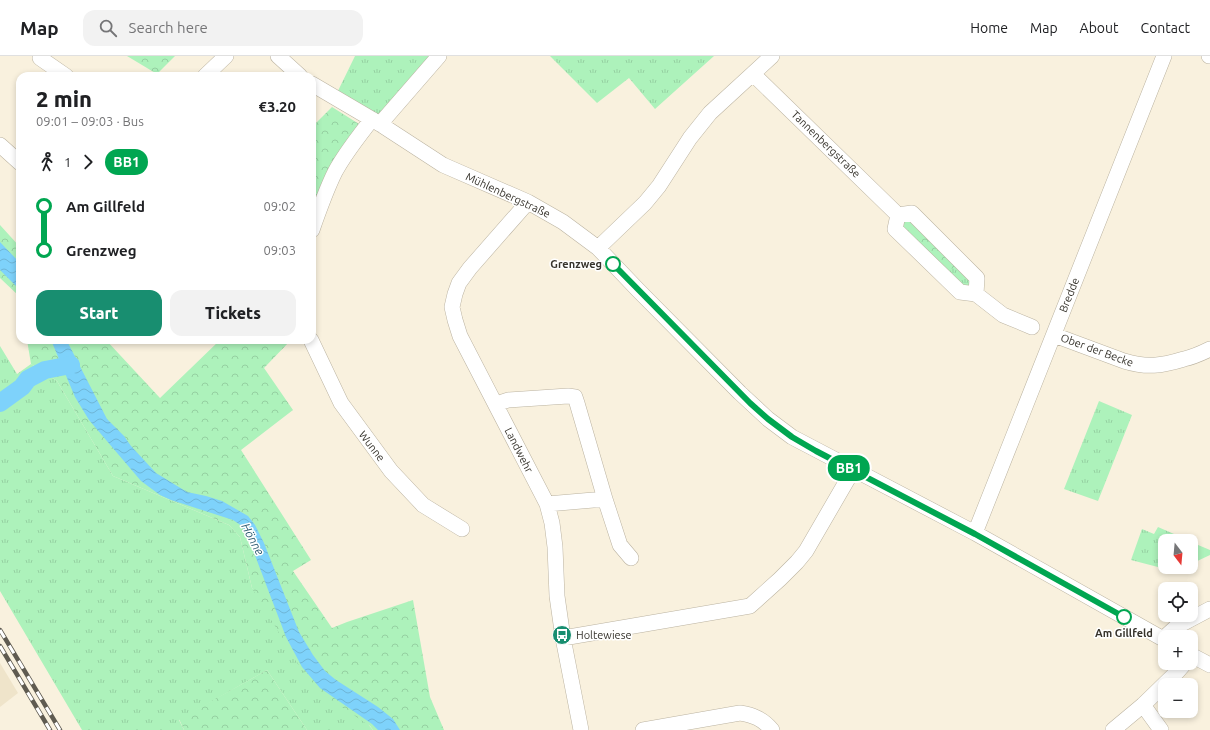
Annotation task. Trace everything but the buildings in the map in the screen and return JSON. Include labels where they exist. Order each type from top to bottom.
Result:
[{"type":"street","points":[[210,72],[226,56]]},
{"type":"street","points":[[278,56],[296,72]]},
{"type":"street","points":[[316,218],[335,172],[354,142],[438,56]]},
{"type":"street","points":[[598,248],[645,203],[659,186],[690,138],[710,114],[772,56]]},
{"type":"street","name":"Bredde","points":[[975,534],[1164,56]]},
{"type":"street","points":[[40,58],[60,72]]},
{"type":"street","name":"Tannenbergstraße","points":[[753,74],[898,215]]},
{"type":"street","name":"Mühlenbergstraße","points":[[316,86],[376,121],[443,165],[528,202],[563,222],[598,248],[712,366],[768,419],[792,437],[975,534],[1158,636]]},
{"type":"street","points":[[0,145],[16,159]]},
{"type":"street","name":"Landwehr","points":[[528,202],[470,268],[459,283],[452,307],[460,336],[546,504],[552,523],[555,547],[557,596],[563,638],[581,730]]},
{"type":"street","points":[[976,294],[977,278],[912,213],[898,215],[895,229],[960,292],[976,294],[1003,315],[1032,327]]},
{"type":"street","name":"Ober der Becke","points":[[1054,335],[1124,361],[1141,365],[1166,365],[1190,358],[1210,349]]},
{"type":"street","name":"Wunne","points":[[313,344],[341,403],[391,471],[423,505],[462,529]]},
{"type":"street","points":[[496,404],[508,400],[568,396],[575,398],[620,545],[631,558]]},
{"type":"street","points":[[563,638],[750,606],[780,579],[806,551],[853,470]]},
{"type":"street","points":[[546,504],[605,499]]},
{"type":"street","points":[[1172,630],[1176,626],[1210,609]]},
{"type":"street","points":[[1198,659],[1210,665]]},
{"type":"street","points":[[1113,730],[1179,670]]},
{"type":"street","points":[[1143,704],[1161,730]]},
{"type":"street","points":[[643,730],[740,713],[759,718],[772,730]]},
{"type":"shaded area","points":[[0,663],[18,693],[0,707]]},
{"type":"green space","points":[[127,56],[175,56],[159,72],[154,72]]},
{"type":"green space","points":[[355,56],[438,56],[380,124],[335,97]]},
{"type":"green space","points":[[550,56],[714,56],[655,109],[629,78],[597,103]]},
{"type":"green space","points":[[332,107],[359,124],[316,202],[316,123]]},
{"type":"green space","points":[[912,216],[975,278],[974,292],[960,290],[898,228],[900,217]]},
{"type":"green space","points":[[0,225],[16,243],[16,293],[0,278]]},
{"type":"green space","points":[[923,234],[955,266],[948,273],[917,240]]},
{"type":"green space","points":[[28,344],[110,344],[160,398],[216,344],[287,344],[264,368],[293,410],[241,450],[311,560],[293,571],[332,628],[413,600],[430,697],[444,730],[373,730],[370,726],[322,694],[299,666],[252,588],[240,537],[229,525],[113,476],[57,381],[31,364]]},
{"type":"green space","points":[[0,346],[17,374],[31,364],[57,381],[113,476],[229,525],[240,537],[252,588],[373,730],[307,730],[267,670],[179,720],[184,730],[82,730],[0,591]]},
{"type":"green space","points":[[1099,401],[1132,415],[1098,501],[1064,489]]},
{"type":"green space","points":[[1158,527],[1174,534],[1158,534],[1158,567],[1131,560],[1142,529],[1154,534]]},
{"type":"green space","points":[[1198,545],[1210,550],[1210,555],[1198,561]]},
{"type":"green space","points":[[267,670],[307,730],[184,730],[179,719]]},
{"type":"water","points":[[0,242],[16,259],[16,286],[0,270]]},
{"type":"water","name":"Hönne","points":[[53,344],[69,344],[107,419],[156,473],[187,492],[222,501],[248,516],[255,525],[264,543],[299,632],[313,655],[325,671],[336,680],[378,707],[393,719],[400,730],[378,730],[372,724],[320,688],[302,667],[286,637],[248,537],[242,526],[233,520],[171,500],[160,495],[141,481],[89,420],[75,397]]},
{"type":"waterway","points":[[0,403],[22,387],[28,379],[45,370],[71,365]]},
{"type":"railway","points":[[0,630],[60,730]]},
{"type":"railway","points":[[0,646],[50,730]]},
{"type":"bus line","name":"BB1","points":[[613,264],[750,403],[792,437],[975,534],[1124,617]]},
{"type":"place","name":"Grenzweg","points":[[613,264]]},
{"type":"place","name":"Am Gillfeld","points":[[1124,617]]},
{"type":"place","name":"Holtewiese","points":[[562,635]]}]
